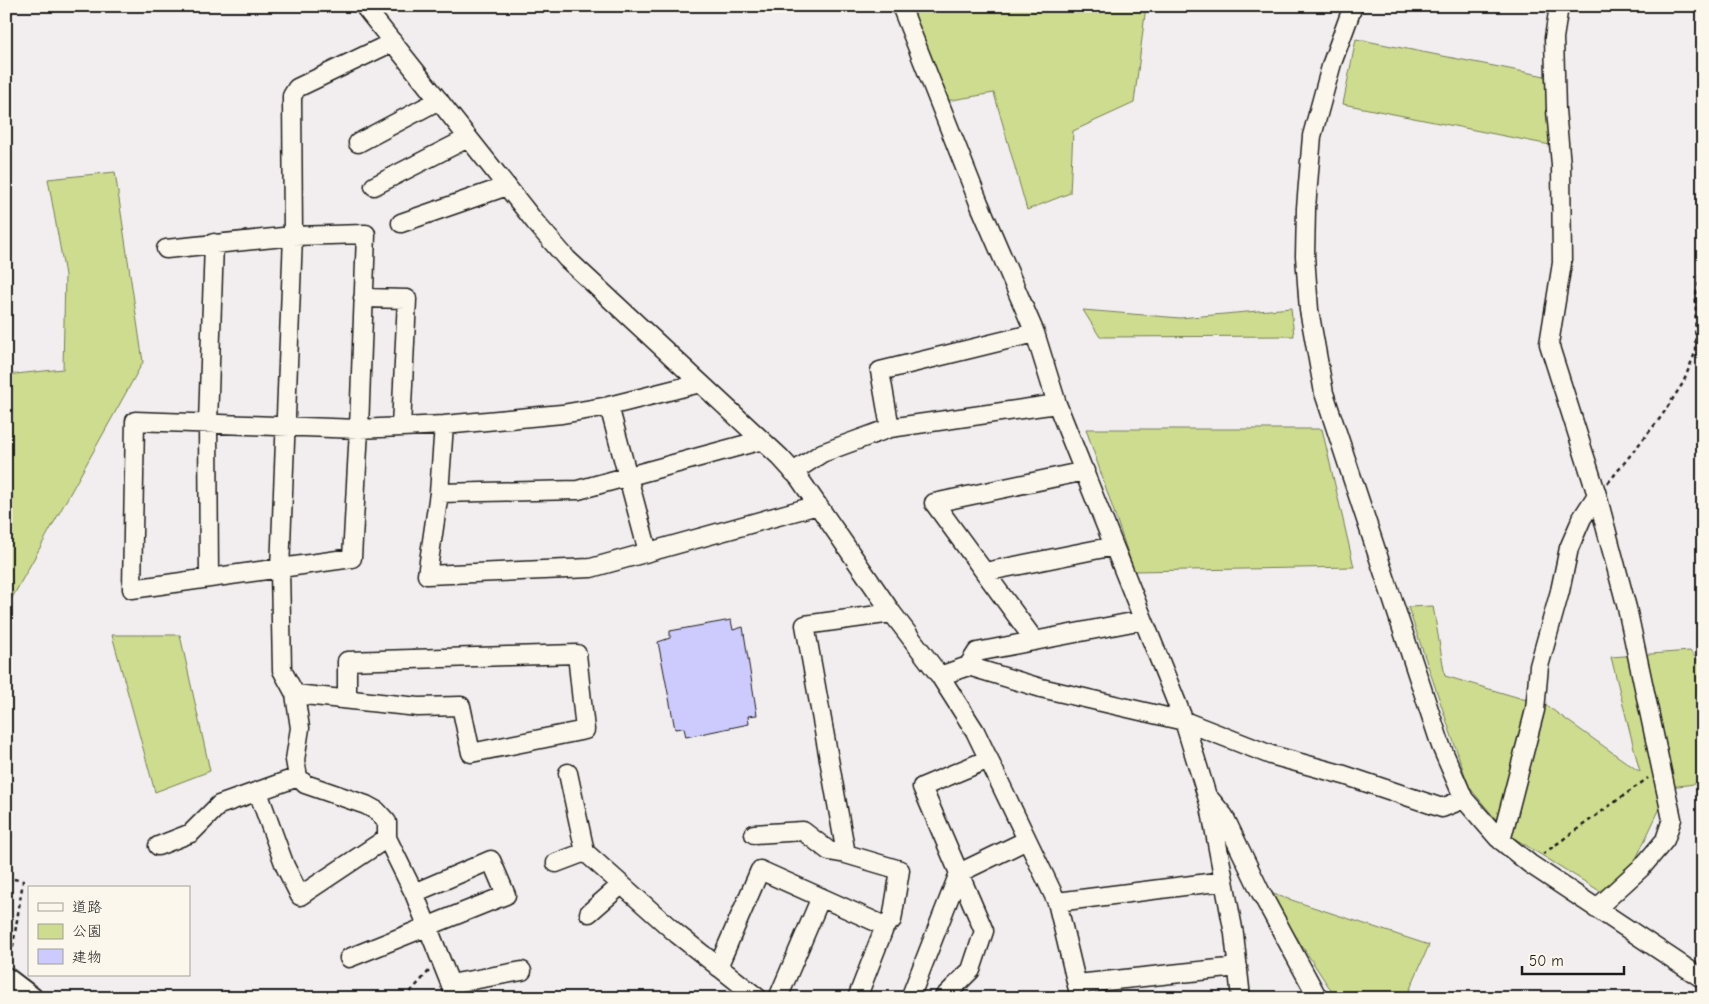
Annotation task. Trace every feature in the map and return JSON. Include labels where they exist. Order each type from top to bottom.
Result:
[{"type":"main road","points":[[6,979],[31,998]]},
{"type":"street","points":[[364,6],[468,138],[568,259],[762,440],[793,472],[818,505],[892,613],[940,676],[975,731],[1057,902],[1078,991],[1238,967]]},
{"type":"street","points":[[901,6],[979,203],[1035,333],[1057,404],[1184,721],[1206,795],[1224,881],[1241,998]]},
{"type":"street","points":[[1352,6],[1332,63],[1312,136],[1305,256],[1309,310],[1324,393],[1441,746],[1464,798],[1501,841],[1530,864],[1703,979]]},
{"type":"street","points":[[1559,6],[1554,38],[1556,110],[1561,165],[1562,263],[1549,344],[1597,495],[1627,608],[1672,819],[1665,840],[1642,867],[1596,909]]},
{"type":"street","points":[[393,42],[297,88],[292,96],[293,236],[280,570],[282,670],[295,694],[300,728],[295,760],[298,777],[305,784],[377,810],[387,822],[387,838],[414,893],[453,991],[522,972]]},
{"type":"street","points":[[358,143],[439,100]]},
{"type":"street","points":[[374,186],[468,138]]},
{"type":"street","points":[[401,223],[507,186]]},
{"type":"street","points":[[166,249],[293,236],[366,234],[359,429],[352,558],[280,570],[132,589],[135,421],[359,429],[444,425],[562,414],[609,406],[700,383]]},
{"type":"street","points":[[209,578],[208,423],[214,243]]},
{"type":"street","points":[[363,298],[408,299],[401,427]]},
{"type":"street","points":[[890,428],[880,371],[1035,333]]},
{"type":"street","points":[[793,472],[822,453],[890,428],[1057,404]]},
{"type":"street","points":[[609,406],[626,477],[648,552]]},
{"type":"street","points":[[444,425],[439,493],[427,575],[591,568],[818,505]]},
{"type":"street","points":[[439,493],[578,490],[762,440]]},
{"type":"street","points":[[1035,641],[934,503],[1085,471]]},
{"type":"street","points":[[1501,841],[1535,710],[1538,666],[1560,591],[1569,548],[1582,518],[1597,495]]},
{"type":"street","points":[[985,572],[1114,546]]},
{"type":"street","points":[[846,854],[806,625],[892,613]]},
{"type":"street","points":[[940,676],[968,666],[978,652],[1143,620]]},
{"type":"street","points":[[295,694],[418,707],[461,706],[471,753],[585,730],[576,654],[347,661],[347,699]]},
{"type":"street","points":[[968,666],[1041,688],[1184,721],[1271,755],[1344,775],[1442,808],[1464,798]]},
{"type":"street","points":[[944,998],[971,970],[984,931],[922,787],[988,759]]},
{"type":"street","points":[[568,773],[585,852],[718,967],[758,998]]},
{"type":"street","points":[[158,846],[191,833],[219,805],[298,777]]},
{"type":"street","points":[[258,792],[285,866],[300,896],[387,838]]},
{"type":"street","points":[[1206,795],[1224,816],[1260,890],[1318,998]]},
{"type":"street","points":[[754,834],[803,832],[829,851],[900,870],[892,920],[885,926],[857,998]]},
{"type":"street","points":[[910,998],[959,873],[1027,840]]},
{"type":"street","points":[[556,863],[585,852]]},
{"type":"street","points":[[349,958],[506,895],[491,860],[414,893]]},
{"type":"street","points":[[718,967],[760,870],[885,926]]},
{"type":"street","points":[[1057,902],[1224,881]]},
{"type":"street","points":[[590,913],[621,885]]},
{"type":"street","points":[[778,998],[821,897]]},
{"type":"path","points":[[1597,495],[1661,417],[1683,383],[1695,353],[1696,296],[1703,258]]},
{"type":"path","points":[[1530,864],[1662,768]]},
{"type":"path","points":[[6,813],[12,821],[9,878],[23,881],[13,946],[6,959]]},
{"type":"path","points":[[405,998],[429,970],[442,964]]},
{"type":"green space","points":[[908,6],[1146,6],[1134,103],[1073,131],[1070,193],[1027,210],[994,93],[946,101]]},
{"type":"green space","points":[[1356,39],[1545,76],[1550,145],[1343,104]]},
{"type":"green space","points":[[115,172],[143,362],[6,609],[6,375],[63,369],[65,275],[48,179]]},
{"type":"green space","points":[[1291,308],[1294,336],[1100,337],[1083,310],[1180,318]]},
{"type":"green space","points":[[1086,429],[1322,429],[1354,567],[1134,571]]},
{"type":"green space","points":[[1433,606],[1445,676],[1547,706],[1640,772],[1611,657],[1690,651],[1703,666],[1703,783],[1670,787],[1616,901],[1509,835],[1469,787],[1408,607]]},
{"type":"green space","points":[[112,635],[180,635],[210,771],[155,792]]},
{"type":"green space","points":[[1267,892],[1429,945],[1406,998],[1336,998]]},
{"type":"building","points":[[731,620],[733,630],[743,627],[757,715],[748,716],[749,724],[686,737],[684,728],[675,729],[658,642],[670,638],[670,631]]}]
